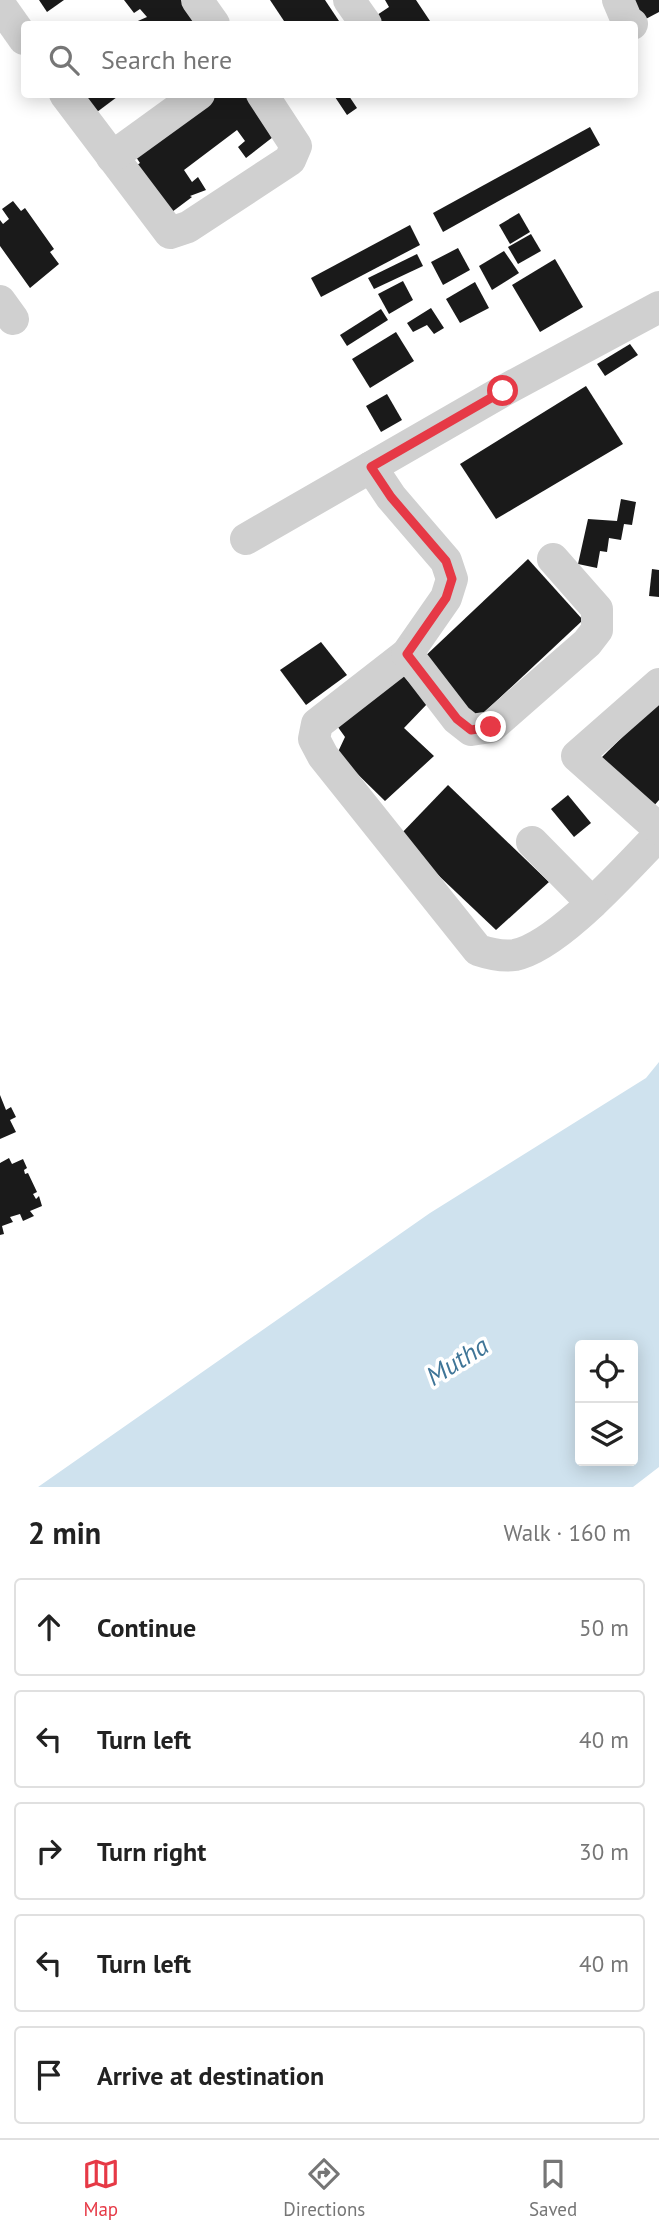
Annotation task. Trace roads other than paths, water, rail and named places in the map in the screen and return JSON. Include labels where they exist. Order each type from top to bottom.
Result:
[{"type":"street","points":[[197,0],[212,21]]},
{"type":"street","points":[[349,0],[364,21]]},
{"type":"street","points":[[618,0],[627,21]]},
{"type":"street","points":[[0,5],[21,36]]},
{"type":"street","points":[[638,28],[659,20]]},
{"type":"street","points":[[68,98],[170,233],[188,228],[290,160],[296,146],[265,98]]},
{"type":"street","points":[[112,157],[193,98]]},
{"type":"street","points":[[246,539],[659,307]]},
{"type":"street","points":[[371,467],[391,497],[446,561],[452,579],[446,598],[407,654],[317,724],[314,739],[323,756],[478,950],[502,956],[517,955],[536,947],[592,903],[659,835]]},
{"type":"street","points":[[407,654],[457,719],[471,730],[491,727],[587,643],[597,629],[597,609],[553,558]]},
{"type":"street","points":[[659,684],[577,756],[659,829]]},
{"type":"street","points":[[532,842],[592,903]]},
{"type":"water","name":"Mutha","points":[[659,1062],[659,1467],[633,1487],[38,1487],[430,1213],[646,1078]]}]
